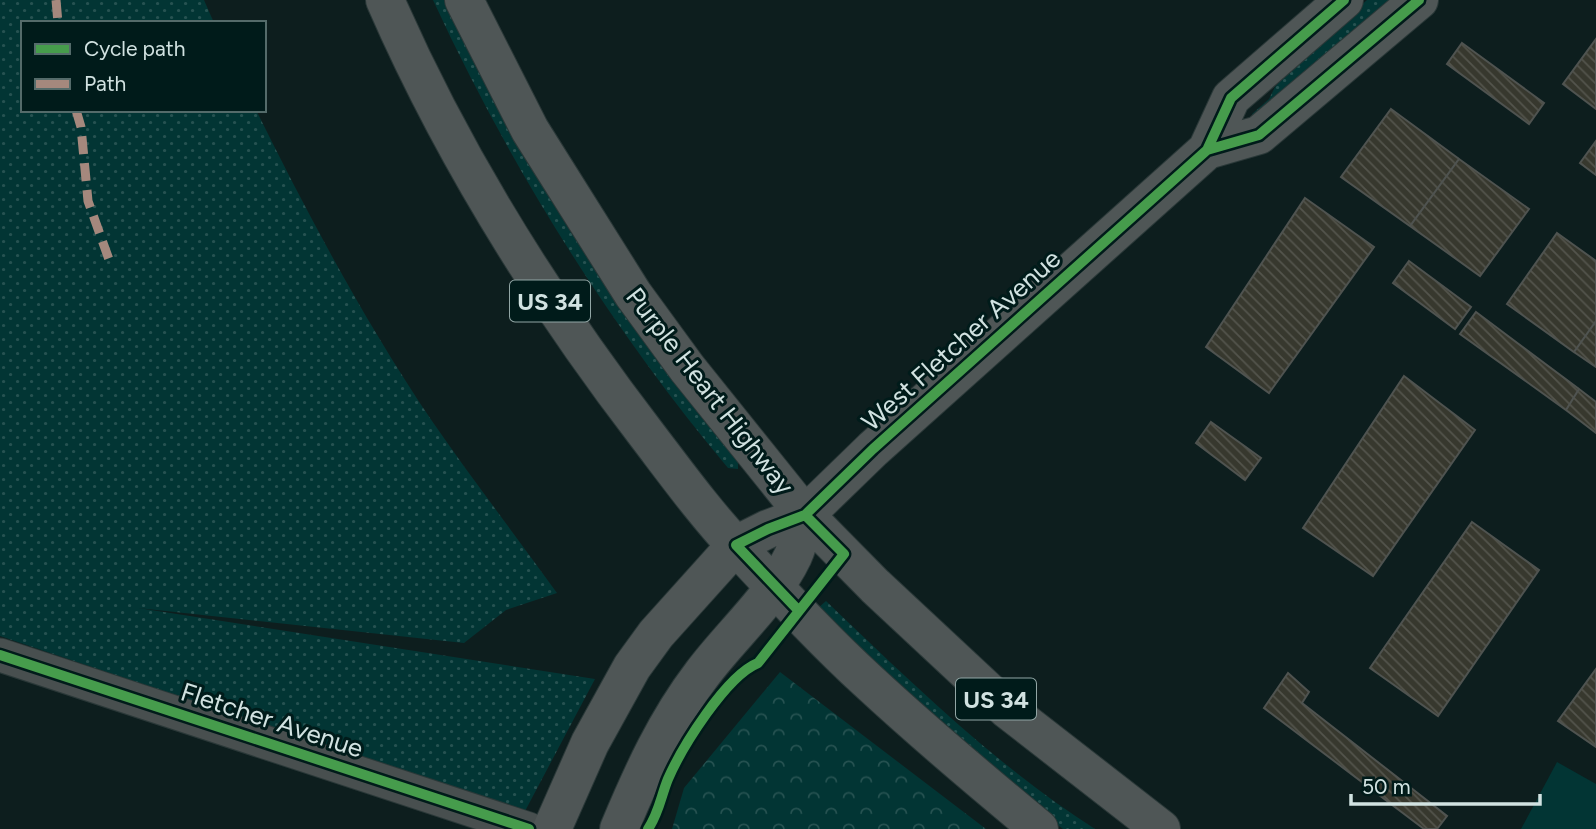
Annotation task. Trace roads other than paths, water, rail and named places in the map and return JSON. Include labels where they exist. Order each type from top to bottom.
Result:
[{"type":"main road","name":"US 34","points":[[385,0],[440,117],[556,311],[611,388],[736,545],[775,586],[867,680],[963,766],[1039,829]]},
{"type":"main road","name":"Purple Heart Highway","points":[[464,0],[530,130],[633,294],[687,368],[805,515],[868,580],[1008,710],[1161,829]]},
{"type":"main road","name":"West Fletcher Avenue","points":[[552,829],[590,743],[632,667],[656,634],[736,545],[805,515],[873,449],[1207,150],[1231,98],[1344,0]]},
{"type":"main road","name":"West Fletcher Avenue","points":[[1207,150],[1259,135],[1419,0]]},
{"type":"main road","points":[[619,829],[647,763],[670,720],[701,674],[775,586],[794,554],[805,515]]},
{"type":"street","name":"Fletcher Avenue","points":[[0,655],[529,829]]}]
